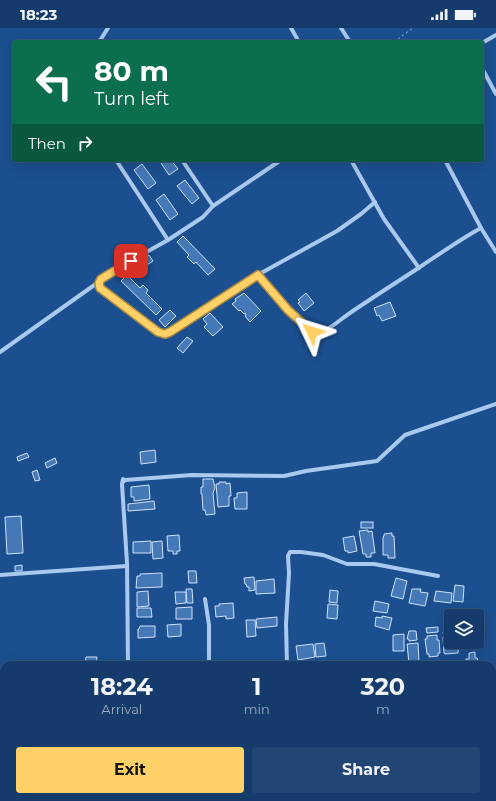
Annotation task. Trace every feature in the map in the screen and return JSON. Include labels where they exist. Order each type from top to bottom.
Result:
[{"type":"street","points":[[101,40],[108,28]]},
{"type":"street","points":[[291,28],[298,40]]},
{"type":"street","points":[[341,28],[349,40]]},
{"type":"street","points":[[484,42],[496,35]]},
{"type":"street","points":[[484,72],[496,94]]},
{"type":"street","points":[[117,162],[168,240]]},
{"type":"street","points":[[183,162],[213,206]]},
{"type":"street","points":[[0,352],[109,273],[168,240],[203,217],[213,206],[278,162]]},
{"type":"street","points":[[352,162],[400,242],[419,268]]},
{"type":"street","points":[[446,162],[481,228],[496,252]]},
{"type":"street","points":[[100,281],[99,286],[102,290],[151,328],[165,334],[258,275],[337,231],[375,202]]},
{"type":"street","points":[[258,275],[301,323],[312,332],[324,332],[345,315],[419,268],[456,242],[481,228]]},
{"type":"street","points":[[128,661],[127,566],[122,484],[123,479],[123,482],[126,480],[192,475],[284,476],[306,471],[377,461],[405,435],[496,404]]},
{"type":"street","points":[[287,661],[286,624],[289,573],[288,556],[290,552],[323,555],[347,564],[374,564],[438,576]]},
{"type":"street","points":[[0,575],[127,566]]},
{"type":"street","points":[[205,599],[209,625],[209,661]]},
{"type":"path","points":[[397,40],[413,28]]},
{"type":"building","points":[[160,162],[173,162],[178,169],[169,175]]},
{"type":"building","points":[[142,164],[156,183],[148,189],[134,170]]},
{"type":"building","points":[[185,180],[199,198],[192,204],[177,186]]},
{"type":"building","points":[[164,194],[178,214],[170,220],[156,200]]},
{"type":"building","points":[[183,236],[215,269],[208,275],[196,262],[194,264],[187,257],[189,255],[177,242]]},
{"type":"building","points":[[149,255],[153,261],[147,265],[143,259]]},
{"type":"building","points":[[127,275],[140,288],[143,285],[148,290],[146,293],[162,309],[156,315],[121,281]]},
{"type":"building","points":[[244,293],[261,311],[250,322],[245,316],[245,313],[244,314],[240,310],[239,311],[232,304],[236,301],[235,299]]},
{"type":"building","points":[[306,293],[314,303],[304,311],[298,303],[300,302],[298,300]]},
{"type":"building","points":[[390,302],[396,316],[382,321],[379,315],[377,316],[374,308]]},
{"type":"building","points":[[170,310],[176,316],[165,327],[159,320]]},
{"type":"building","points":[[210,313],[223,327],[213,336],[204,327],[207,324],[203,319]]},
{"type":"building","points":[[187,337],[193,341],[183,353],[177,348]]},
{"type":"building","points":[[155,450],[156,462],[141,464],[140,452]]},
{"type":"building","points":[[27,453],[29,457],[18,461],[17,457]]},
{"type":"building","points":[[55,458],[57,463],[47,468],[45,463]]},
{"type":"building","points":[[37,470],[40,480],[35,481],[32,472]]},
{"type":"building","points":[[203,479],[213,479],[215,488],[213,493],[215,514],[206,515],[205,510],[203,510],[201,487],[203,487]]},
{"type":"building","points":[[219,482],[226,482],[226,484],[230,483],[231,496],[229,496],[229,506],[218,507],[216,484],[219,484]]},
{"type":"building","points":[[149,485],[150,499],[134,501],[134,497],[131,497],[131,487]]},
{"type":"building","points":[[247,492],[247,509],[235,509],[234,498],[237,498],[237,493]]},
{"type":"building","points":[[154,501],[155,509],[128,511],[128,504]]},
{"type":"building","points":[[21,516],[23,553],[7,554],[5,517]]},
{"type":"building","points":[[361,522],[373,522],[373,528],[361,528]]},
{"type":"building","points":[[368,530],[368,532],[372,531],[375,553],[371,553],[371,557],[366,557],[366,554],[363,554],[359,531]]},
{"type":"building","points":[[392,533],[392,536],[394,536],[395,558],[388,558],[388,555],[383,555],[383,537],[384,534]]},
{"type":"building","points":[[179,535],[180,551],[177,551],[177,554],[173,554],[173,551],[168,551],[167,536]]},
{"type":"building","points":[[354,536],[357,551],[348,553],[348,551],[345,551],[343,538]]},
{"type":"building","points":[[151,541],[151,553],[133,553],[133,542]]},
{"type":"building","points":[[162,541],[163,558],[153,559],[152,542]]},
{"type":"building","points":[[22,565],[22,571],[15,571],[15,566]]},
{"type":"building","points":[[188,571],[196,571],[197,583],[189,583]]},
{"type":"building","points":[[162,573],[162,587],[136,588],[137,576],[140,576],[140,574]]},
{"type":"building","points":[[254,577],[255,590],[249,591],[249,587],[245,584],[244,578]]},
{"type":"building","points":[[396,578],[407,581],[403,599],[391,596]]},
{"type":"building","points":[[274,579],[275,593],[256,594],[256,581]]},
{"type":"building","points":[[455,585],[464,586],[463,602],[453,601]]},
{"type":"building","points":[[186,589],[192,589],[193,603],[187,603]]},
{"type":"building","points":[[412,589],[421,589],[420,592],[428,593],[425,606],[409,603]]},
{"type":"building","points":[[330,590],[338,591],[337,603],[329,602]]},
{"type":"building","points":[[148,591],[149,606],[137,607],[137,592]]},
{"type":"building","points":[[436,591],[452,593],[451,603],[434,601]]},
{"type":"building","points":[[175,592],[186,592],[186,603],[176,604]]},
{"type":"building","points":[[375,601],[389,604],[387,613],[373,611]]},
{"type":"building","points":[[233,603],[234,618],[226,619],[226,616],[216,617],[215,606],[219,606],[219,604]]},
{"type":"building","points":[[328,604],[338,605],[337,619],[327,618]]},
{"type":"building","points":[[192,607],[192,619],[176,619],[176,608]]},
{"type":"building","points":[[137,608],[151,608],[152,617],[137,617]]},
{"type":"building","points":[[382,616],[392,618],[389,630],[375,626],[376,617],[382,618]]},
{"type":"building","points":[[277,617],[277,626],[257,628],[256,619]]},
{"type":"building","points":[[246,620],[255,620],[256,636],[247,637]]},
{"type":"building","points":[[181,624],[181,636],[168,637],[167,625]]},
{"type":"building","points":[[140,626],[155,626],[155,637],[138,638],[138,629]]},
{"type":"building","points":[[438,627],[438,632],[427,633],[426,628]]},
{"type":"building","points":[[409,631],[416,631],[417,640],[409,641],[409,639],[407,639]]},
{"type":"building","points":[[404,634],[404,651],[393,651],[393,635]]},
{"type":"building","points":[[437,635],[440,653],[438,653],[438,656],[429,657],[429,654],[427,654],[425,639],[427,639],[427,636]]},
{"type":"building","points":[[443,637],[444,649],[458,649],[458,653],[444,653]]},
{"type":"building","points":[[324,643],[326,656],[316,657],[315,644]]},
{"type":"building","points":[[418,643],[419,661],[409,661],[407,644]]},
{"type":"building","points":[[313,644],[315,657],[298,660],[296,646]]},
{"type":"building","points":[[475,652],[475,658],[477,658],[478,661],[466,661],[466,659],[469,659],[469,653]]},
{"type":"building","points":[[86,657],[97,657],[96,661],[86,661]]},
{"type":"route","points":[[131,261],[101,279],[99,286],[102,290],[158,332],[165,334],[170,332],[258,275],[288,310],[312,332]]}]
